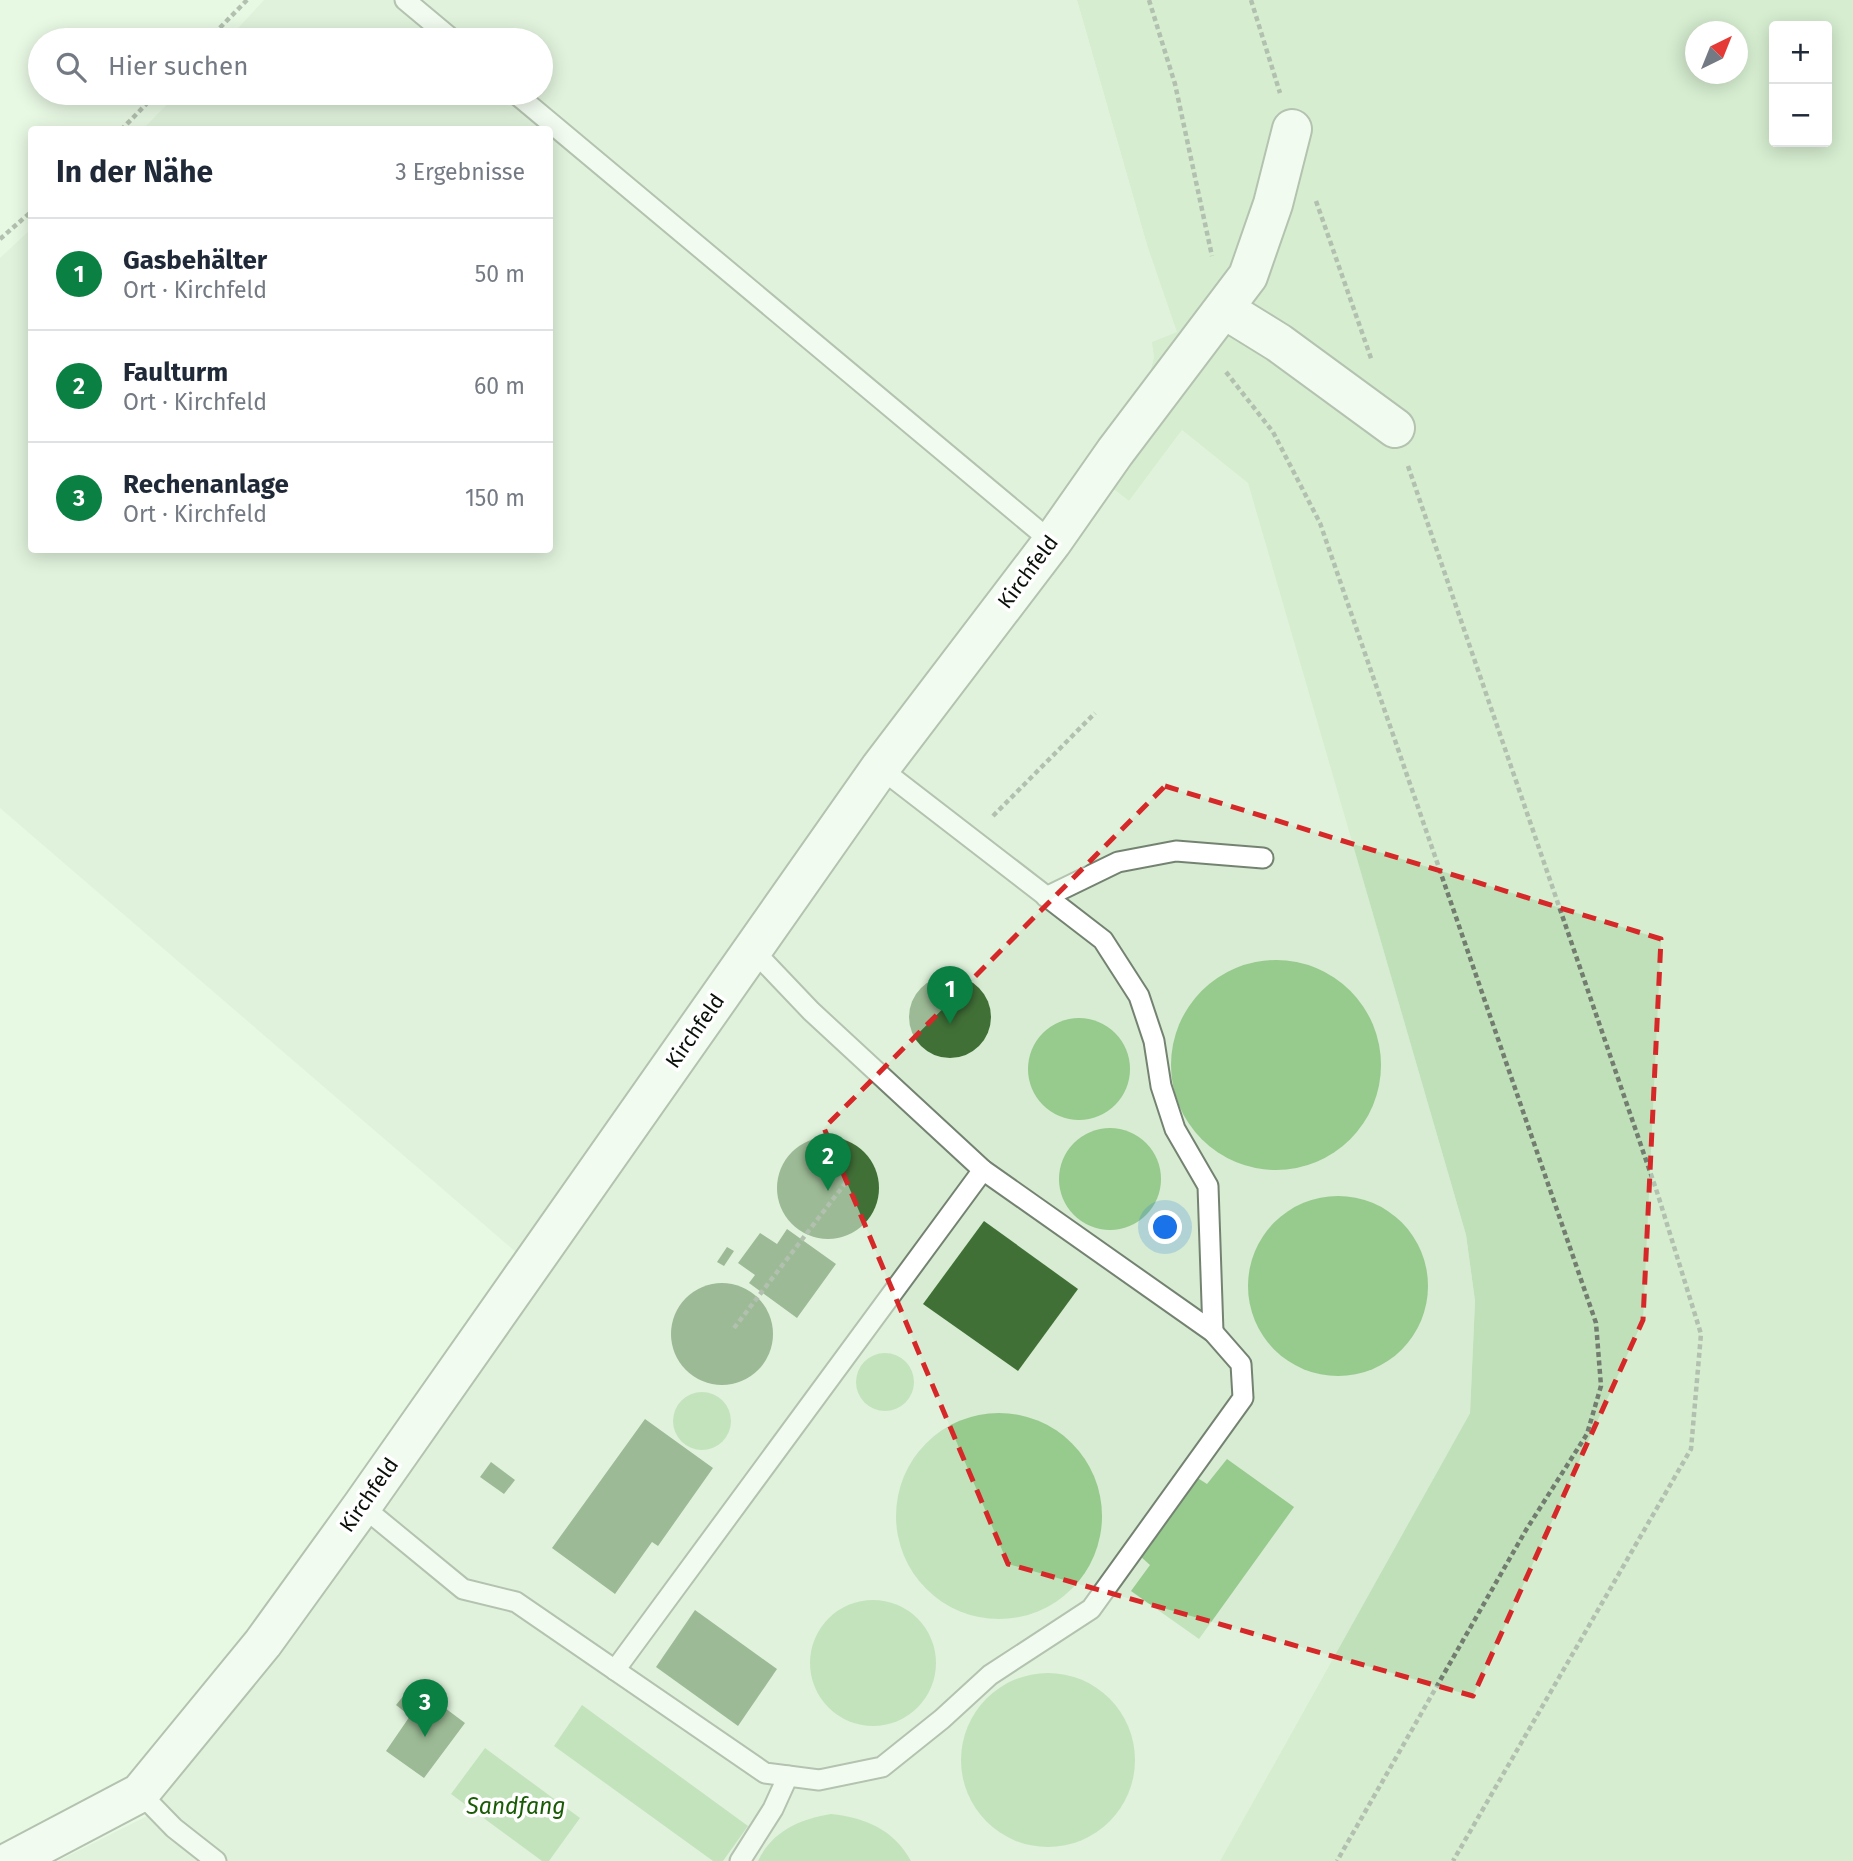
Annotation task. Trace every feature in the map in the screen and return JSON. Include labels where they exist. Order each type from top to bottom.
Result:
[{"type":"street","name":"Kirchfeld","points":[[11,1861],[140,1793],[264,1643],[880,768],[1052,542],[1115,452],[1248,276],[1273,204],[1292,130]]},
{"type":"street","points":[[1224,309],[1279,344],[1395,428]]},
{"type":"lane","points":[[405,0],[439,28]]},
{"type":"lane","points":[[529,105],[1052,542]]},
{"type":"lane","points":[[880,768],[1102,940],[1139,996],[1154,1041],[1161,1086],[1175,1129],[1208,1186],[1213,1332]]},
{"type":"lane","points":[[1046,897],[1118,863],[1176,851],[1263,858]]},
{"type":"lane","points":[[362,1506],[463,1589],[516,1602],[765,1773],[819,1780],[882,1767],[942,1719],[990,1675],[1091,1609],[1243,1398],[1241,1364],[1213,1332],[983,1170],[811,1011],[752,949]]},
{"type":"lane","points":[[615,1670],[983,1170]]},
{"type":"lane","points":[[740,1861],[773,1809],[788,1776]]},
{"type":"lane","points":[[140,1793],[174,1828],[216,1861]]},
{"type":"path","points":[[220,28],[247,0]]},
{"type":"path","points":[[1149,0],[1175,84],[1224,309],[1226,374],[1273,432],[1320,523],[1596,1323],[1601,1386],[1587,1434],[1526,1530],[1338,1861]]},
{"type":"path","points":[[1251,0],[1292,130]]},
{"type":"path","points":[[125,126],[145,105]]},
{"type":"path","points":[[1314,194],[1373,363]]},
{"type":"path","points":[[0,239],[28,214]]},
{"type":"path","points":[[1395,428],[1653,1182],[1701,1334],[1691,1449],[1453,1861]]},
{"type":"path","points":[[970,839],[1095,713]]},
{"type":"path","points":[[734,1328],[847,1181]]},
{"type":"highlighted area","points":[[1165,786],[1661,939],[1643,1320],[1473,1696],[1008,1564],[824,1128]]},
{"type":"shaded area","points":[[264,0],[1077,0],[1147,245],[1178,332],[1154,357],[1150,372],[517,1253],[0,808],[0,258],[28,232],[28,553],[553,553],[553,126],[146,126],[166,105],[553,105],[553,28],[238,28]]},
{"type":"shaded area","points":[[1077,0],[1853,0],[1853,1861],[1220,1861],[1470,1413],[1475,1301],[1466,1235],[1248,483],[1182,430],[1129,501],[1083,466],[1150,373],[1154,357],[1152,342],[1177,332],[1147,245]]},
{"type":"shaded area","points":[[1182,430],[1248,482],[1466,1235],[1475,1301],[1470,1413],[1220,1861],[58,1861],[149,1815],[1106,484],[1129,501]]},
{"type":"water","points":[[1276,960],[1316,968],[1350,991],[1373,1025],[1381,1065],[1373,1105],[1350,1139],[1316,1162],[1276,1170],[1236,1162],[1202,1139],[1179,1105],[1171,1065],[1179,1025],[1202,991],[1236,968]]},
{"type":"water","points":[[1079,1018],[1098,1022],[1115,1033],[1126,1050],[1130,1069],[1126,1088],[1115,1105],[1098,1116],[1079,1120],[1060,1116],[1043,1105],[1032,1088],[1028,1069],[1032,1050],[1043,1033],[1060,1022]]},
{"type":"water","points":[[1110,1128],[1129,1132],[1146,1143],[1157,1160],[1161,1179],[1157,1198],[1146,1215],[1129,1226],[1110,1230],[1091,1226],[1074,1215],[1063,1198],[1059,1179],[1063,1160],[1074,1143],[1091,1132]]},
{"type":"water","points":[[1338,1196],[1373,1202],[1402,1222],[1422,1251],[1428,1286],[1422,1321],[1402,1350],[1373,1370],[1338,1376],[1303,1370],[1274,1350],[1254,1321],[1248,1286],[1254,1251],[1274,1222],[1303,1202]]},
{"type":"water","points":[[879,1353],[891,1353],[906,1361],[914,1376],[914,1388],[906,1403],[891,1411],[879,1411],[864,1403],[856,1388],[856,1376],[864,1361]]},
{"type":"water","points":[[696,1392],[708,1392],[723,1400],[731,1415],[731,1427],[723,1442],[708,1450],[696,1450],[681,1442],[673,1427],[673,1415],[681,1400]]},
{"type":"water","points":[[999,1413],[1038,1421],[1072,1443],[1094,1477],[1102,1516],[1094,1555],[1072,1589],[1038,1611],[999,1619],[960,1611],[926,1589],[904,1555],[896,1516],[904,1477],[926,1443],[960,1421]]},
{"type":"water","points":[[1227,1459],[1294,1507],[1199,1639],[1131,1591],[1150,1565],[1140,1556],[1196,1477],[1207,1484]]},
{"type":"water","points":[[873,1600],[897,1605],[918,1618],[931,1639],[936,1663],[931,1687],[918,1708],[897,1721],[873,1726],[849,1721],[828,1708],[815,1687],[810,1663],[815,1639],[828,1618],[849,1605]]},
{"type":"water","points":[[1048,1673],[1081,1680],[1109,1699],[1128,1727],[1135,1760],[1128,1793],[1109,1821],[1081,1840],[1048,1847],[1015,1840],[987,1821],[968,1793],[961,1760],[968,1727],[987,1699],[1015,1680]]},
{"type":"water","points":[[582,1705],[748,1826],[723,1861],[713,1861],[554,1746]]},
{"type":"water","name":"Sandfang","points":[[485,1748],[580,1818],[549,1861],[542,1861],[451,1794]]},
{"type":"water","points":[[831,1814],[877,1827],[896,1841],[911,1861],[758,1861],[771,1842],[788,1828],[808,1819]]},
{"type":"building","points":[[950,976],[966,979],[979,988],[988,1001],[991,1017],[988,1033],[979,1046],[966,1055],[950,1058],[934,1055],[921,1046],[912,1033],[909,1017],[912,1001],[921,988],[934,979]]},
{"type":"building","points":[[828,1137],[847,1141],[864,1152],[875,1169],[879,1188],[875,1207],[864,1224],[847,1235],[828,1239],[809,1235],[792,1224],[781,1207],[777,1188],[781,1169],[792,1152],[809,1141]]},
{"type":"building","points":[[984,1221],[1078,1289],[1018,1371],[923,1304]]},
{"type":"building","points":[[787,1229],[836,1264],[797,1318],[749,1283],[755,1275],[738,1263],[760,1233],[777,1244]]},
{"type":"building","points":[[727,1247],[734,1251],[724,1266],[717,1262]]},
{"type":"building","points":[[722,1283],[741,1287],[758,1298],[769,1315],[773,1334],[769,1353],[758,1370],[741,1381],[722,1385],[703,1381],[686,1370],[675,1353],[671,1334],[675,1315],[686,1298],[703,1287]]},
{"type":"building","points":[[645,1419],[713,1468],[658,1546],[652,1542],[615,1594],[552,1548]]},
{"type":"building","points":[[491,1462],[515,1480],[504,1494],[480,1477]]},
{"type":"building","points":[[695,1610],[777,1669],[738,1726],[656,1667]]},
{"type":"building","points":[[413,1684],[465,1723],[424,1778],[386,1751],[410,1716],[396,1705]]},
{"type":"place","name":"Gasbehälter","points":[[950,1024]]},
{"type":"place","name":"Faulturm","points":[[828,1191]]},
{"type":"place","name":"Rechenanlage","points":[[425,1737]]}]
